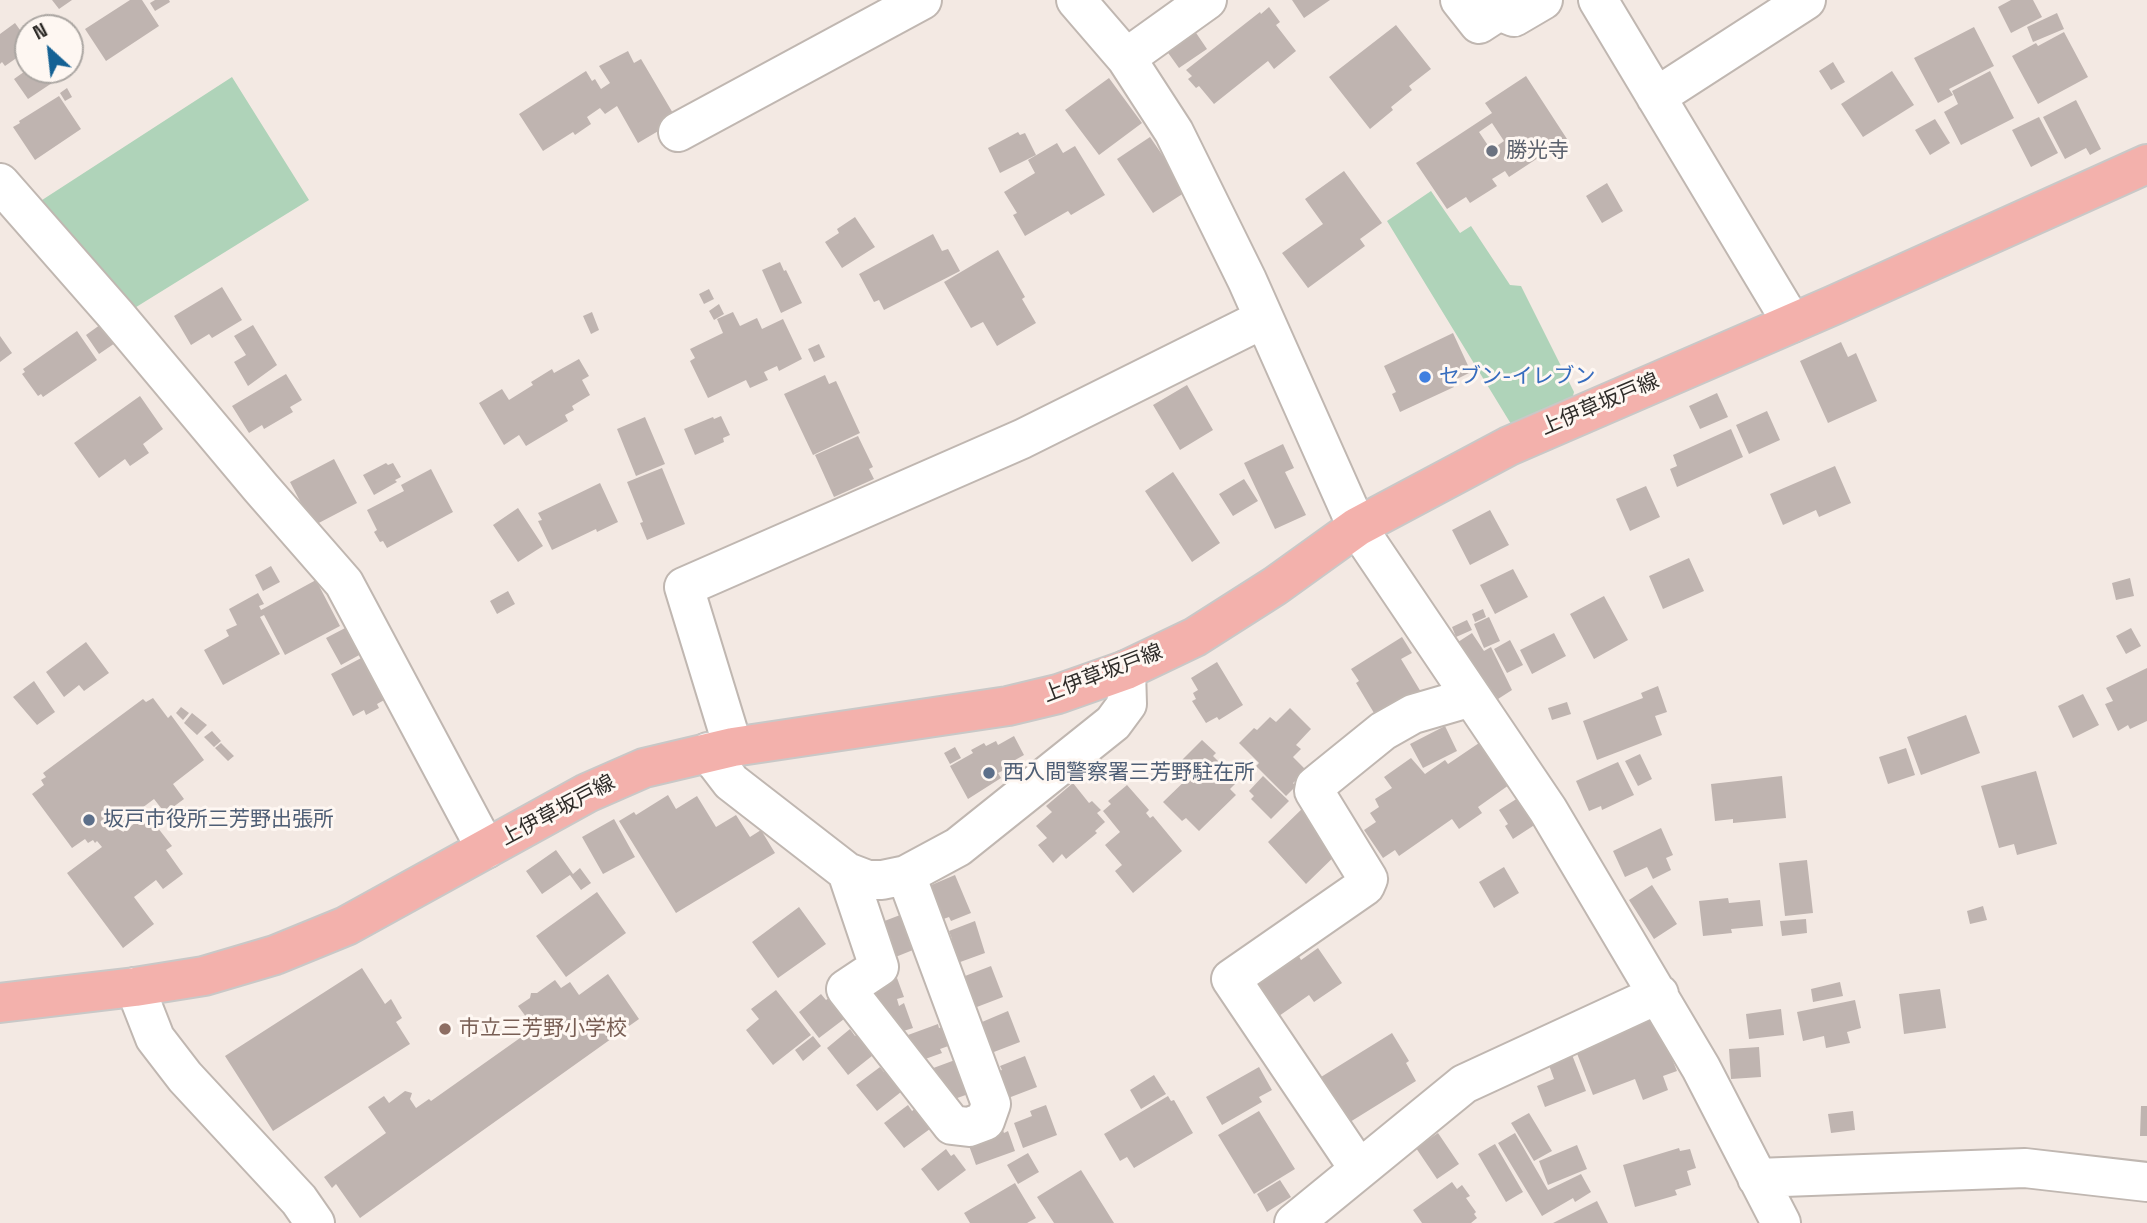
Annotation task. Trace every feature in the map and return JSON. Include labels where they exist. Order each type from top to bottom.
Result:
[{"type":"main road","name":"上伊草坂戸線","points":[[0,1003],[204,976],[275,955],[346,926],[587,793],[644,768],[721,750],[1008,706],[1058,694],[1126,670],[1195,637],[1275,586],[1357,527],[1546,428],[1792,323],[2147,164]]},
{"type":"street","points":[[678,132],[922,0]]},
{"type":"street","points":[[1076,0],[1126,58],[1174,132],[1247,280],[1357,527],[1548,810],[1701,1068],[1781,1223]]},
{"type":"street","points":[[1126,58],[1207,0]]},
{"type":"street","points":[[1460,0],[1479,24],[1499,11],[1514,17],[1543,0]]},
{"type":"street","points":[[1598,0],[1792,323]]},
{"type":"street","points":[[1656,97],[1806,0]]},
{"type":"street","points":[[0,183],[344,583],[486,849]]},
{"type":"street","points":[[1126,670],[1127,704],[1113,723],[958,847],[906,874],[883,880],[868,880],[847,872],[731,782],[721,750],[684,587],[1022,439],[1263,319]]},
{"type":"street","points":[[1359,1169],[1231,979],[1365,886],[1368,879],[1314,791],[1315,786],[1383,731],[1413,714],[1461,700]]},
{"type":"street","points":[[847,872],[879,967],[846,989],[952,1125],[968,1127],[985,1121],[991,1104],[906,874]]},
{"type":"street","points":[[135,987],[155,1038],[177,1067],[299,1200],[316,1223]]},
{"type":"street","points":[[1294,1223],[1464,1084],[1658,994]]},
{"type":"street","points":[[1758,1178],[2025,1168],[2147,1182]]},
{"type":"green space","points":[[232,77],[309,200],[133,309],[39,202]]},
{"type":"green space","points":[[1431,191],[1460,233],[1471,226],[1510,285],[1521,286],[1574,392],[1573,396],[1511,424],[1387,221]]},
{"type":"building","points":[[52,0],[72,0],[59,9]]},
{"type":"building","points":[[130,0],[142,0],[159,26],[106,61],[85,29]]},
{"type":"building","points":[[155,0],[170,2],[155,11],[150,3]]},
{"type":"building","points":[[1292,0],[1330,0],[1304,18]]},
{"type":"building","points":[[2011,0],[2033,0],[2042,17],[2011,33],[1998,7]]},
{"type":"building","points":[[1269,7],[1280,22],[1276,25],[1296,51],[1274,69],[1268,61],[1214,104],[1199,86],[1196,88],[1188,79],[1192,76],[1186,70]]},
{"type":"building","points":[[2057,13],[2064,29],[2033,42],[2027,27]]},
{"type":"building","points":[[14,24],[14,60],[5,66],[2,62],[0,64],[0,34]]},
{"type":"building","points":[[1190,24],[1207,49],[1179,68],[1161,43]]},
{"type":"building","points":[[1396,25],[1431,69],[1409,86],[1412,90],[1370,129],[1329,77]]},
{"type":"building","points":[[1974,27],[1994,66],[1949,89],[1953,95],[1938,103],[1914,58]]},
{"type":"building","points":[[2064,32],[2088,77],[2038,104],[2012,56]]},
{"type":"building","points":[[628,51],[634,63],[641,59],[677,120],[638,143],[617,106],[605,114],[600,108],[587,117],[591,124],[543,151],[519,114],[586,71],[601,89],[610,83],[599,66]]},
{"type":"building","points":[[1833,62],[1845,82],[1831,90],[1819,71]]},
{"type":"building","points":[[1892,71],[1914,105],[1863,137],[1841,104]]},
{"type":"building","points":[[1990,71],[2014,118],[1961,145],[1944,112],[1958,104],[1952,91]]},
{"type":"building","name":"勝光寺","points":[[1526,76],[1567,139],[1509,177],[1505,171],[1492,179],[1497,186],[1470,203],[1466,197],[1447,209],[1416,163],[1492,113],[1485,103]],"holes":[[[1492,123],[1504,141],[1491,150],[1479,132]]]},
{"type":"building","points":[[1109,78],[1142,123],[1099,155],[1065,110]]},
{"type":"building","points":[[18,84],[50,84],[28,99]]},
{"type":"building","points":[[67,88],[72,97],[65,101],[60,93]]},
{"type":"building","points":[[59,96],[81,129],[35,160],[13,127]]},
{"type":"building","points":[[2076,100],[2101,149],[2090,155],[2086,148],[2065,159],[2043,117]]},
{"type":"building","points":[[2039,117],[2058,153],[2031,167],[2012,130]]},
{"type":"building","points":[[1935,119],[1950,143],[1930,155],[1915,130]]},
{"type":"building","points":[[1018,132],[1020,135],[1025,133],[1036,155],[1000,173],[988,148]]},
{"type":"building","points":[[1150,137],[1187,191],[1153,213],[1117,159]]},
{"type":"building","points":[[1057,143],[1063,153],[1075,146],[1105,195],[1071,215],[1068,211],[1025,236],[1013,215],[1017,213],[1004,192],[1035,173],[1028,160]]},
{"type":"building","points":[[1344,171],[1382,223],[1360,239],[1365,246],[1308,288],[1282,253],[1323,224],[1305,199]]},
{"type":"building","points":[[1607,183],[1623,211],[1602,223],[1586,196]]},
{"type":"building","points":[[855,217],[875,247],[842,268],[825,242],[839,233],[837,229]]},
{"type":"building","points":[[933,234],[942,251],[948,249],[960,271],[884,310],[879,300],[874,302],[859,274]]},
{"type":"building","points":[[998,250],[1025,297],[1022,299],[1036,323],[997,346],[983,322],[971,328],[944,282]]},
{"type":"building","points":[[780,262],[802,303],[781,313],[762,270]]},
{"type":"building","points":[[222,287],[242,320],[212,338],[209,334],[191,345],[174,316]]},
{"type":"building","points":[[709,289],[714,299],[704,304],[699,294]]},
{"type":"building","points":[[719,304],[724,314],[714,320],[709,311]]},
{"type":"building","points":[[592,312],[599,330],[591,334],[583,316]]},
{"type":"building","points":[[733,312],[740,326],[757,318],[762,329],[783,319],[802,359],[779,371],[777,366],[764,372],[768,380],[750,388],[746,380],[708,398],[690,361],[695,358],[690,349],[723,333],[717,319]]},
{"type":"building","points":[[104,322],[118,341],[99,354],[86,335]]},
{"type":"building","points":[[253,325],[277,365],[248,386],[234,362],[246,355],[234,336]]},
{"type":"building","points":[[77,331],[97,360],[43,397],[41,394],[38,396],[22,374],[25,372],[23,369]]},
{"type":"building","name":"セブン-イレブン","points":[[1453,333],[1471,372],[1451,382],[1454,387],[1400,412],[1392,394],[1396,392],[1384,366]]},
{"type":"building","points":[[0,336],[12,353],[0,362]]},
{"type":"building","points":[[1841,342],[1848,357],[1856,353],[1877,401],[1828,423],[1800,361]]},
{"type":"building","points":[[819,344],[825,357],[814,362],[808,349]]},
{"type":"building","points":[[579,359],[589,376],[582,380],[590,395],[572,406],[574,410],[565,415],[568,421],[526,446],[519,435],[504,445],[479,403],[502,389],[509,400],[552,369],[554,373]]},
{"type":"building","points":[[286,374],[302,400],[290,407],[293,412],[264,429],[262,425],[249,433],[232,406]]},
{"type":"building","points":[[825,375],[829,384],[836,381],[860,433],[813,455],[784,394]]},
{"type":"building","points":[[1187,385],[1213,430],[1180,450],[1153,405]]},
{"type":"building","points":[[1717,393],[1728,417],[1700,429],[1689,406]]},
{"type":"building","points":[[140,396],[163,429],[143,444],[149,453],[130,466],[125,459],[99,478],[74,443]]},
{"type":"building","points":[[1767,411],[1780,440],[1749,454],[1736,425]]},
{"type":"building","points":[[721,416],[730,435],[723,438],[724,442],[695,455],[684,429]]},
{"type":"building","points":[[645,417],[665,464],[636,476],[617,429]]},
{"type":"building","points":[[1731,429],[1743,457],[1677,487],[1670,469],[1677,466],[1673,455]]},
{"type":"building","points":[[858,436],[873,467],[869,469],[874,479],[834,497],[815,455]]},
{"type":"building","points":[[1283,444],[1294,468],[1285,472],[1306,515],[1275,529],[1244,463]]},
{"type":"building","points":[[334,459],[357,503],[313,526],[290,482]]},
{"type":"building","points":[[386,463],[393,463],[401,477],[374,495],[363,475]]},
{"type":"building","points":[[1835,466],[1851,503],[1819,517],[1816,510],[1783,525],[1770,494]]},
{"type":"building","points":[[662,468],[685,524],[647,540],[627,482]]},
{"type":"building","points":[[431,469],[453,512],[387,548],[374,532],[377,530],[367,510],[404,491],[401,485]]},
{"type":"building","points":[[1173,472],[1220,543],[1192,562],[1145,491]]},
{"type":"building","points":[[1244,479],[1258,501],[1233,516],[1219,494]]},
{"type":"building","points":[[600,483],[618,522],[597,532],[596,529],[552,550],[538,521],[542,520],[538,513]]},
{"type":"building","points":[[1646,486],[1660,517],[1630,531],[1616,499]]},
{"type":"building","points":[[518,508],[543,546],[518,562],[493,525]]},
{"type":"building","points":[[1490,510],[1509,545],[1470,565],[1452,530]]},
{"type":"building","points":[[1689,558],[1704,591],[1663,609],[1649,576]]},
{"type":"building","points":[[271,566],[280,582],[263,591],[255,575]]},
{"type":"building","points":[[1513,569],[1528,597],[1495,614],[1480,585]]},
{"type":"building","points":[[2130,578],[2134,596],[2116,600],[2112,583]]},
{"type":"building","points":[[316,580],[340,626],[285,655],[264,615],[260,617],[280,654],[223,685],[204,650],[229,636],[226,630],[237,625],[229,609],[258,593],[264,604],[259,606],[261,610]]},
{"type":"building","points":[[508,591],[515,604],[497,614],[490,601]]},
{"type":"building","points":[[1604,596],[1628,640],[1594,659],[1570,614]]},
{"type":"building","points":[[1483,609],[1486,617],[1475,622],[1472,614]]},
{"type":"building","points":[[1489,617],[1500,641],[1484,648],[1474,624]]},
{"type":"building","points":[[1467,620],[1472,630],[1456,637],[1452,627]]},
{"type":"building","points":[[349,626],[363,653],[341,665],[326,638]]},
{"type":"building","points":[[2131,628],[2141,646],[2126,654],[2116,636]]},
{"type":"building","points":[[1472,633],[1484,651],[1491,647],[1512,690],[1498,699],[1458,642]]},
{"type":"building","points":[[1554,633],[1566,656],[1532,674],[1520,650]]},
{"type":"building","points":[[1402,637],[1412,653],[1401,659],[1424,697],[1380,723],[1356,683],[1359,681],[1351,669]]},
{"type":"building","points":[[1510,640],[1523,665],[1507,673],[1494,649]]},
{"type":"building","points":[[86,642],[109,673],[84,691],[79,685],[64,697],[46,672]]},
{"type":"building","points":[[365,656],[388,698],[377,704],[379,708],[366,715],[364,710],[353,716],[331,674]]},
{"type":"building","points":[[1217,662],[1243,705],[1219,720],[1217,717],[1206,723],[1192,701],[1196,699],[1193,693],[1198,690],[1191,678]]},
{"type":"building","points":[[2147,668],[2147,721],[2130,729],[2128,725],[2118,731],[2105,704],[2113,701],[2106,688]]},
{"type":"building","points":[[34,681],[55,712],[37,725],[13,697]]},
{"type":"building","points":[[1658,686],[1667,712],[1655,716],[1662,735],[1597,760],[1583,721],[1643,698],[1641,693]]},
{"type":"building","points":[[2083,694],[2099,725],[2073,738],[2058,706]]},
{"type":"building","name":"坂戸市役所三芳野出張所","points":[[153,698],[168,718],[171,715],[204,760],[173,784],[184,799],[165,813],[154,799],[118,826],[123,832],[147,814],[172,846],[166,850],[183,874],[163,889],[156,880],[134,897],[154,924],[123,948],[67,873],[102,847],[97,841],[88,843],[85,839],[72,848],[32,794],[44,785],[41,780],[46,777],[43,773],[143,699],[146,702]]},
{"type":"building","points":[[1567,702],[1571,714],[1552,720],[1548,708]]},
{"type":"building","points":[[181,707],[189,713],[183,720],[176,713]]},
{"type":"building","points":[[1290,708],[1311,729],[1296,745],[1301,749],[1293,757],[1307,771],[1293,783],[1296,786],[1286,796],[1256,766],[1259,763],[1239,743],[1270,717],[1276,722]]},
{"type":"building","points":[[192,713],[207,725],[197,735],[184,723]]},
{"type":"building","points":[[1966,715],[1980,753],[1921,775],[1907,737]]},
{"type":"building","points":[[1445,726],[1457,751],[1423,768],[1410,744]]},
{"type":"building","points":[[212,731],[221,741],[214,747],[204,737]]},
{"type":"building","points":[[1014,736],[1024,755],[998,773],[1001,778],[968,799],[950,766],[973,753],[971,750],[984,743],[986,746],[996,741],[998,745]]},
{"type":"building","points":[[1202,740],[1216,753],[1213,756],[1238,781],[1230,789],[1236,795],[1199,831],[1186,818],[1182,821],[1163,802],[1193,773],[1181,761]]},
{"type":"building","points":[[221,743],[234,756],[228,761],[215,748]]},
{"type":"building","points":[[1479,743],[1509,785],[1478,807],[1482,813],[1459,829],[1452,819],[1399,856],[1395,850],[1383,858],[1364,830],[1376,822],[1370,813],[1379,807],[1375,799],[1392,788],[1384,777],[1411,758],[1425,774],[1445,760],[1448,764]]},
{"type":"building","points":[[955,747],[961,758],[950,764],[944,753]]},
{"type":"building","points":[[1906,748],[1915,775],[1888,784],[1879,757]]},
{"type":"building","points":[[1640,754],[1652,779],[1638,786],[1625,761]]},
{"type":"building","points":[[1618,762],[1634,795],[1602,810],[1601,806],[1589,811],[1576,781]]},
{"type":"building","points":[[2036,771],[2057,844],[2017,855],[2014,844],[1999,848],[1981,786]]},
{"type":"building","points":[[1263,776],[1289,801],[1271,819],[1251,799],[1254,796],[1249,791]]},
{"type":"building","points":[[1782,776],[1786,818],[1733,823],[1733,819],[1715,821],[1711,784]]},
{"type":"building","points":[[1073,783],[1089,803],[1092,801],[1101,810],[1097,813],[1105,822],[1095,831],[1097,833],[1066,859],[1062,854],[1053,863],[1038,845],[1047,838],[1036,826],[1052,812],[1046,806]]},
{"type":"building","points":[[1127,785],[1149,810],[1146,813],[1150,818],[1153,816],[1182,851],[1133,893],[1115,871],[1122,865],[1105,845],[1120,832],[1103,811],[1111,804],[1108,801]]},
{"type":"building","points":[[668,795],[676,809],[697,796],[716,827],[736,815],[750,837],[761,830],[775,853],[676,913],[619,821],[634,812],[636,815]]},
{"type":"building","points":[[1518,798],[1536,824],[1513,839],[1499,810]]},
{"type":"building","points":[[1307,804],[1344,847],[1306,884],[1268,842]]},
{"type":"building","points":[[614,819],[635,857],[603,874],[582,837]]},
{"type":"building","points":[[1661,828],[1673,855],[1666,858],[1671,870],[1653,879],[1647,867],[1625,877],[1613,851]]},
{"type":"building","points":[[556,850],[573,874],[580,868],[591,883],[581,890],[570,875],[542,894],[526,871]]},
{"type":"building","points":[[1807,860],[1813,913],[1785,916],[1779,863]]},
{"type":"building","points":[[1504,867],[1519,893],[1494,908],[1479,882]]},
{"type":"building","points":[[955,875],[971,913],[951,921],[949,917],[938,921],[929,886]]},
{"type":"building","points":[[1652,885],[1677,924],[1654,939],[1629,900]]},
{"type":"building","points":[[597,892],[626,933],[566,977],[536,936]]},
{"type":"building","points":[[1728,898],[1729,903],[1760,900],[1763,926],[1731,929],[1732,933],[1703,936],[1699,901]]},
{"type":"building","points":[[1983,906],[1987,920],[1970,924],[1967,911]]},
{"type":"building","points":[[799,907],[826,944],[778,978],[752,942]]},
{"type":"building","points":[[908,912],[918,948],[888,960],[874,925]]},
{"type":"building","points":[[1806,919],[1807,933],[1782,936],[1780,921]]},
{"type":"building","points":[[975,921],[985,953],[952,965],[944,942],[952,939],[949,931]]},
{"type":"building","points":[[1318,948],[1342,983],[1314,1002],[1309,995],[1279,1016],[1268,998],[1258,1004],[1245,985],[1296,951],[1301,960]]},
{"type":"building","points":[[991,966],[1003,997],[969,1010],[960,987],[968,984],[965,976]]},
{"type":"building","points":[[362,968],[385,1004],[391,999],[402,1018],[396,1022],[410,1044],[273,1131],[225,1056]]},
{"type":"building","points":[[608,974],[639,1019],[360,1218],[336,1184],[332,1188],[324,1177],[386,1133],[368,1107],[384,1096],[389,1103],[405,1091],[412,1093],[410,1099],[416,1108],[429,1099],[431,1101],[520,1038],[518,1036],[532,1025],[518,1006],[530,998],[531,993],[537,993],[555,980],[561,988],[570,982],[579,995]]},
{"type":"building","points":[[897,978],[904,997],[897,999],[899,1006],[904,1003],[913,1028],[894,1034],[873,997],[877,996],[873,986]]},
{"type":"building","points":[[1840,982],[1843,996],[1813,1002],[1811,989]]},
{"type":"building","points":[[1940,989],[1946,1028],[1904,1034],[1899,994]]},
{"type":"building","points":[[776,990],[811,1035],[773,1065],[746,1030],[759,1019],[751,1009]]},
{"type":"building","points":[[821,994],[826,1000],[832,996],[848,1016],[819,1038],[799,1012]]},
{"type":"building","points":[[1855,1000],[1861,1028],[1847,1032],[1850,1043],[1826,1048],[1824,1036],[1803,1041],[1797,1012]]},
{"type":"building","points":[[1781,1009],[1784,1035],[1749,1039],[1746,1014]]},
{"type":"building","points":[[1008,1011],[1020,1042],[986,1055],[977,1032],[985,1029],[982,1022]]},
{"type":"building","points":[[1653,1012],[1677,1071],[1663,1076],[1668,1090],[1643,1100],[1635,1079],[1593,1095],[1573,1043]]},
{"type":"building","points":[[938,1024],[939,1028],[948,1025],[954,1044],[940,1049],[942,1053],[914,1063],[906,1040],[910,1039],[908,1035]]},
{"type":"building","points":[[850,1029],[855,1036],[861,1031],[877,1052],[848,1075],[827,1048]]},
{"type":"building","points":[[1392,1033],[1409,1061],[1406,1063],[1416,1081],[1350,1122],[1319,1088],[1326,1084],[1321,1077]]},
{"type":"building","points":[[813,1036],[821,1046],[803,1061],[795,1050]]},
{"type":"building","points":[[1569,1047],[1586,1091],[1545,1107],[1537,1086],[1554,1079],[1546,1057]]},
{"type":"building","points":[[1759,1047],[1761,1077],[1731,1079],[1729,1049]]},
{"type":"building","points":[[1025,1056],[1037,1087],[1003,1100],[992,1073],[1002,1070],[1000,1066]]},
{"type":"building","points":[[955,1060],[974,1092],[949,1101],[928,1070]]},
{"type":"building","points":[[880,1067],[884,1072],[890,1068],[906,1088],[877,1111],[856,1085]]},
{"type":"building","points":[[1259,1067],[1272,1090],[1259,1097],[1262,1102],[1222,1125],[1206,1097]]},
{"type":"building","points":[[1154,1075],[1166,1094],[1141,1109],[1130,1090]]},
{"type":"building","points":[[1168,1096],[1171,1101],[1174,1100],[1193,1133],[1134,1168],[1127,1157],[1120,1161],[1104,1134]]},
{"type":"building","points":[[908,1105],[912,1111],[919,1106],[934,1126],[904,1148],[884,1123]]},
{"type":"building","points":[[1046,1105],[1057,1135],[1023,1148],[1014,1123],[1032,1116],[1030,1111]]},
{"type":"building","points":[[2141,1106],[2147,1106],[2147,1136],[2140,1136]]},
{"type":"building","points":[[1259,1111],[1295,1169],[1254,1194],[1218,1135]]},
{"type":"building","points":[[1853,1111],[1855,1130],[1831,1133],[1828,1114]]},
{"type":"building","points":[[1529,1113],[1552,1151],[1534,1161],[1511,1123]]},
{"type":"building","points":[[1001,1125],[1004,1133],[1008,1131],[1015,1151],[976,1165],[968,1143]]},
{"type":"building","points":[[1438,1133],[1459,1164],[1437,1179],[1416,1148]]},
{"type":"building","points":[[1515,1133],[1548,1190],[1581,1174],[1591,1192],[1575,1202],[1573,1198],[1542,1216],[1498,1143]]},
{"type":"building","points":[[1495,1144],[1523,1192],[1506,1202],[1478,1154]]},
{"type":"building","points":[[1577,1145],[1587,1169],[1548,1185],[1539,1161]]},
{"type":"building","points":[[1679,1148],[1680,1151],[1690,1149],[1696,1168],[1687,1171],[1691,1185],[1675,1190],[1677,1195],[1635,1207],[1623,1165]]},
{"type":"building","points":[[946,1149],[951,1156],[954,1154],[966,1170],[938,1191],[921,1169]]},
{"type":"building","points":[[1028,1153],[1039,1172],[1018,1184],[1007,1165]]},
{"type":"building","points":[[1081,1170],[1114,1223],[1054,1223],[1037,1197]]},
{"type":"building","points":[[1280,1180],[1291,1197],[1267,1212],[1257,1194]]},
{"type":"building","points":[[1452,1182],[1457,1189],[1462,1185],[1470,1196],[1466,1198],[1477,1218],[1471,1223],[1422,1223],[1413,1210]]},
{"type":"building","points":[[1015,1183],[1036,1218],[1027,1223],[970,1223],[964,1213]]},
{"type":"building","points":[[1597,1201],[1608,1223],[1553,1223]]},
{"type":"place","name":"勝光寺","points":[[1492,151]]},
{"type":"place","name":"セブン-イレブン","points":[[1425,377]]},
{"type":"place","name":"西入間警察署三芳野駐在所","points":[[989,773]]},
{"type":"place","name":"坂戸市役所三芳野出張所","points":[[89,820]]},
{"type":"place","name":"市立三芳野小学校","points":[[445,1029]]}]
